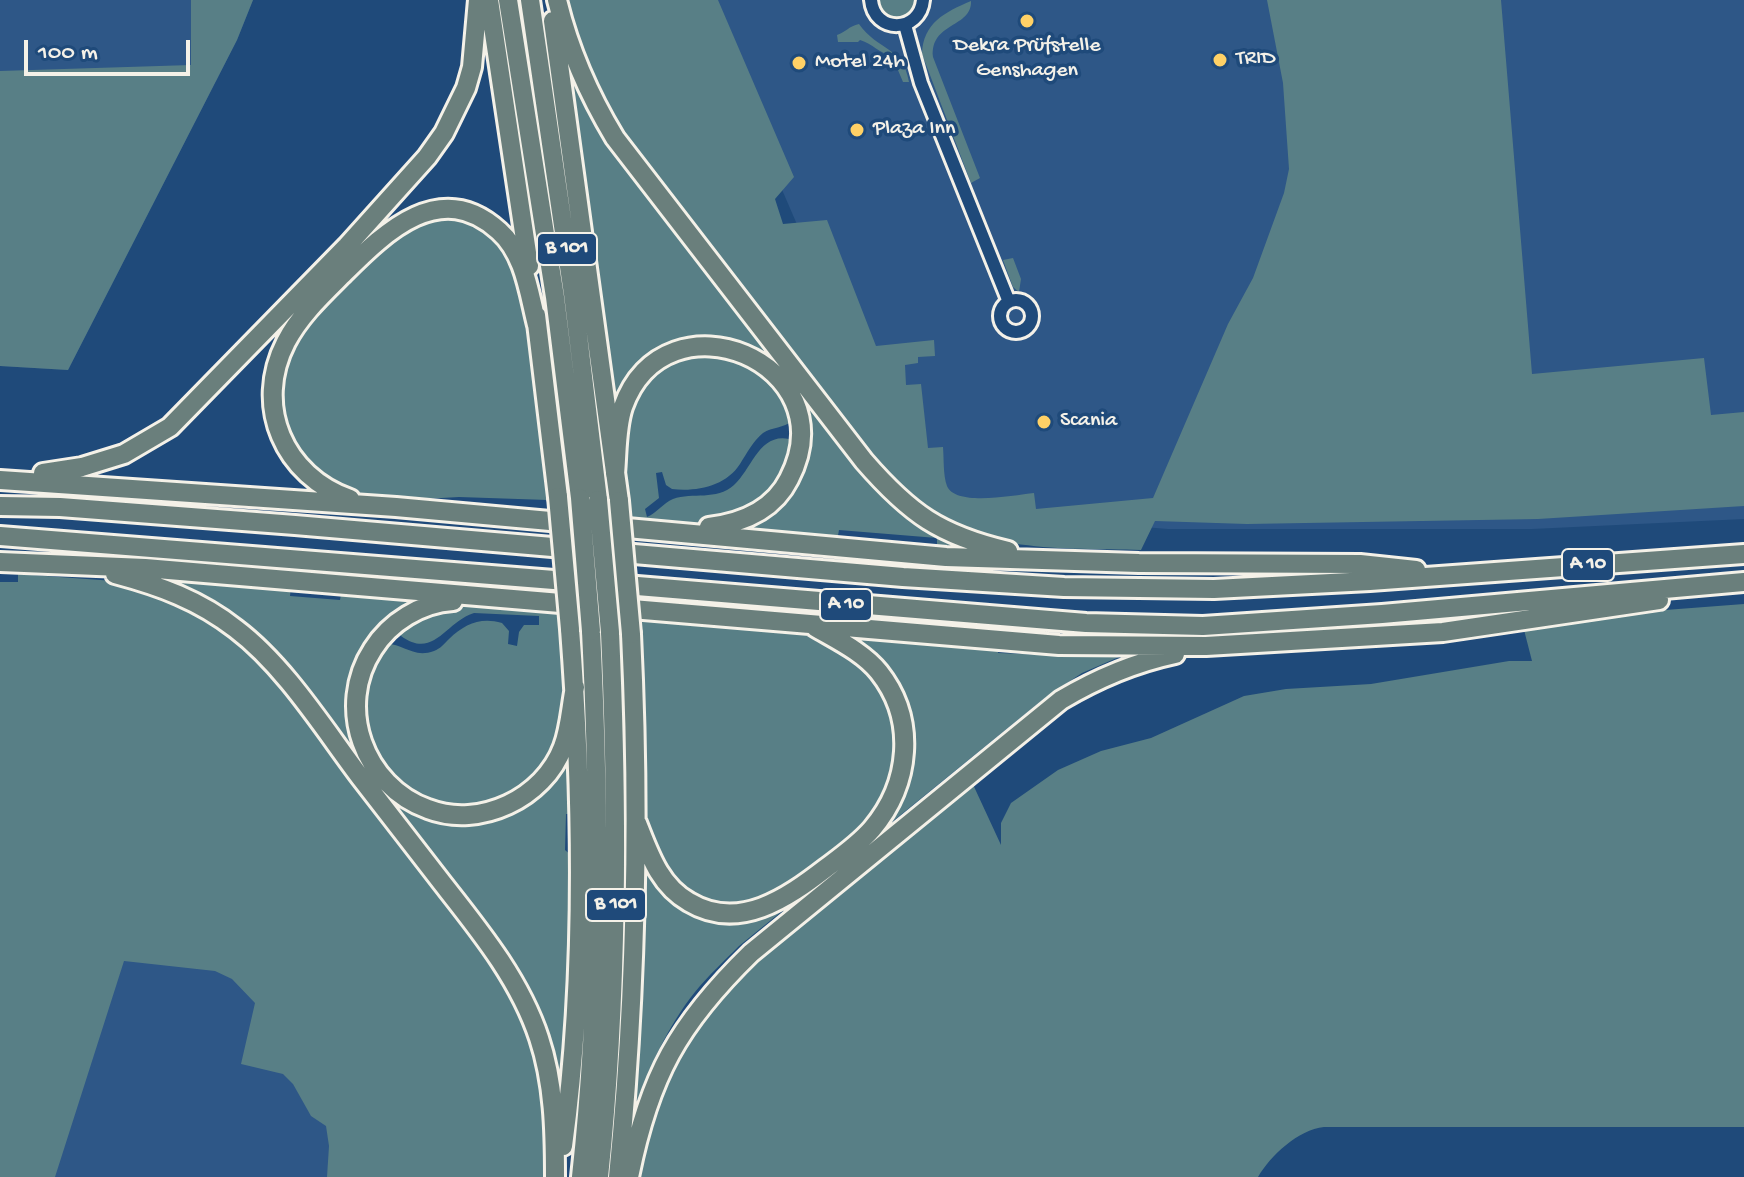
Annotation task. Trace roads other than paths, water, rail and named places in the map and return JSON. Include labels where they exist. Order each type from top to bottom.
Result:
[{"type":"highway","points":[[0,478],[57,472],[124,454],[170,427],[255,342],[417,168],[444,133],[472,67],[478,0]]},
{"type":"highway","name":"B 101","points":[[489,0],[537,325],[558,497],[575,687],[579,807],[577,951],[569,1108],[557,1177]]},
{"type":"highway","name":"B 101","points":[[508,0],[589,499]]},
{"type":"highway","name":"B 101","points":[[530,0],[573,294],[600,631],[616,775],[615,955],[599,1177]]},
{"type":"highway","name":"B 101","points":[[550,0],[619,501],[631,634],[637,823],[633,973],[618,1177]]},
{"type":"highway","points":[[557,0],[572,51],[592,98],[634,165],[885,486],[907,507],[973,543],[1058,561]]},
{"type":"highway","points":[[396,507],[329,491],[313,481],[286,449],[278,431],[272,388],[276,364],[299,320],[379,239],[401,222],[443,210],[461,211],[483,218],[501,232],[516,251],[537,325]]},
{"type":"highway","points":[[610,525],[703,528],[741,521],[761,511],[779,496],[795,468],[800,433],[793,400],[785,385],[761,361],[723,346],[681,350],[663,358],[640,378],[622,413],[615,474]]},
{"type":"highway","points":[[0,478],[396,507],[946,557],[1360,564],[1446,575]]},
{"type":"highway","name":"A 10","points":[[0,506],[91,510],[903,577],[1064,587],[1214,589],[1744,554]]},
{"type":"highway","name":"A 10","points":[[0,536],[1086,623],[1203,626],[1262,623],[1744,582]]},
{"type":"highway","points":[[0,562],[78,564],[1059,645],[1233,644],[1443,632],[1670,598],[1692,585]]},
{"type":"highway","points":[[78,564],[178,593],[220,617],[256,647],[296,693],[507,970],[525,1004],[542,1048],[552,1103],[557,1177]]},
{"type":"highway","points":[[560,604],[456,601],[418,610],[397,623],[378,642],[361,673],[356,698],[359,735],[374,767],[395,791],[428,810],[458,814],[487,812],[501,808],[535,787],[555,763],[566,737],[575,687]]},
{"type":"highway","points":[[637,823],[651,859],[679,896],[706,910],[726,913],[762,909],[799,889],[860,841],[891,802],[901,776],[905,747],[898,707],[889,688],[866,658],[809,624]]},
{"type":"highway","name":"B 101","points":[[581,1177],[587,1118],[599,873],[600,631]]},
{"type":"highway","points":[[629,1177],[645,1111],[680,1034],[714,989],[787,923],[1061,700],[1123,667],[1233,644]]},
{"type":"street","points":[[871,0],[872,7],[888,25],[905,25],[919,14],[923,0]]},
{"type":"street","points":[[905,25],[921,83],[1009,302]]},
{"type":"place","name":"Dekra Prüfstelle Genshagen","points":[[1027,21]]},
{"type":"place","name":"TRID","points":[[1220,60]]},
{"type":"place","name":"Motel 24h","points":[[799,63]]},
{"type":"place","name":"Plaza Inn","points":[[857,130]]},
{"type":"place","name":"Scania","points":[[1044,422]]}]
